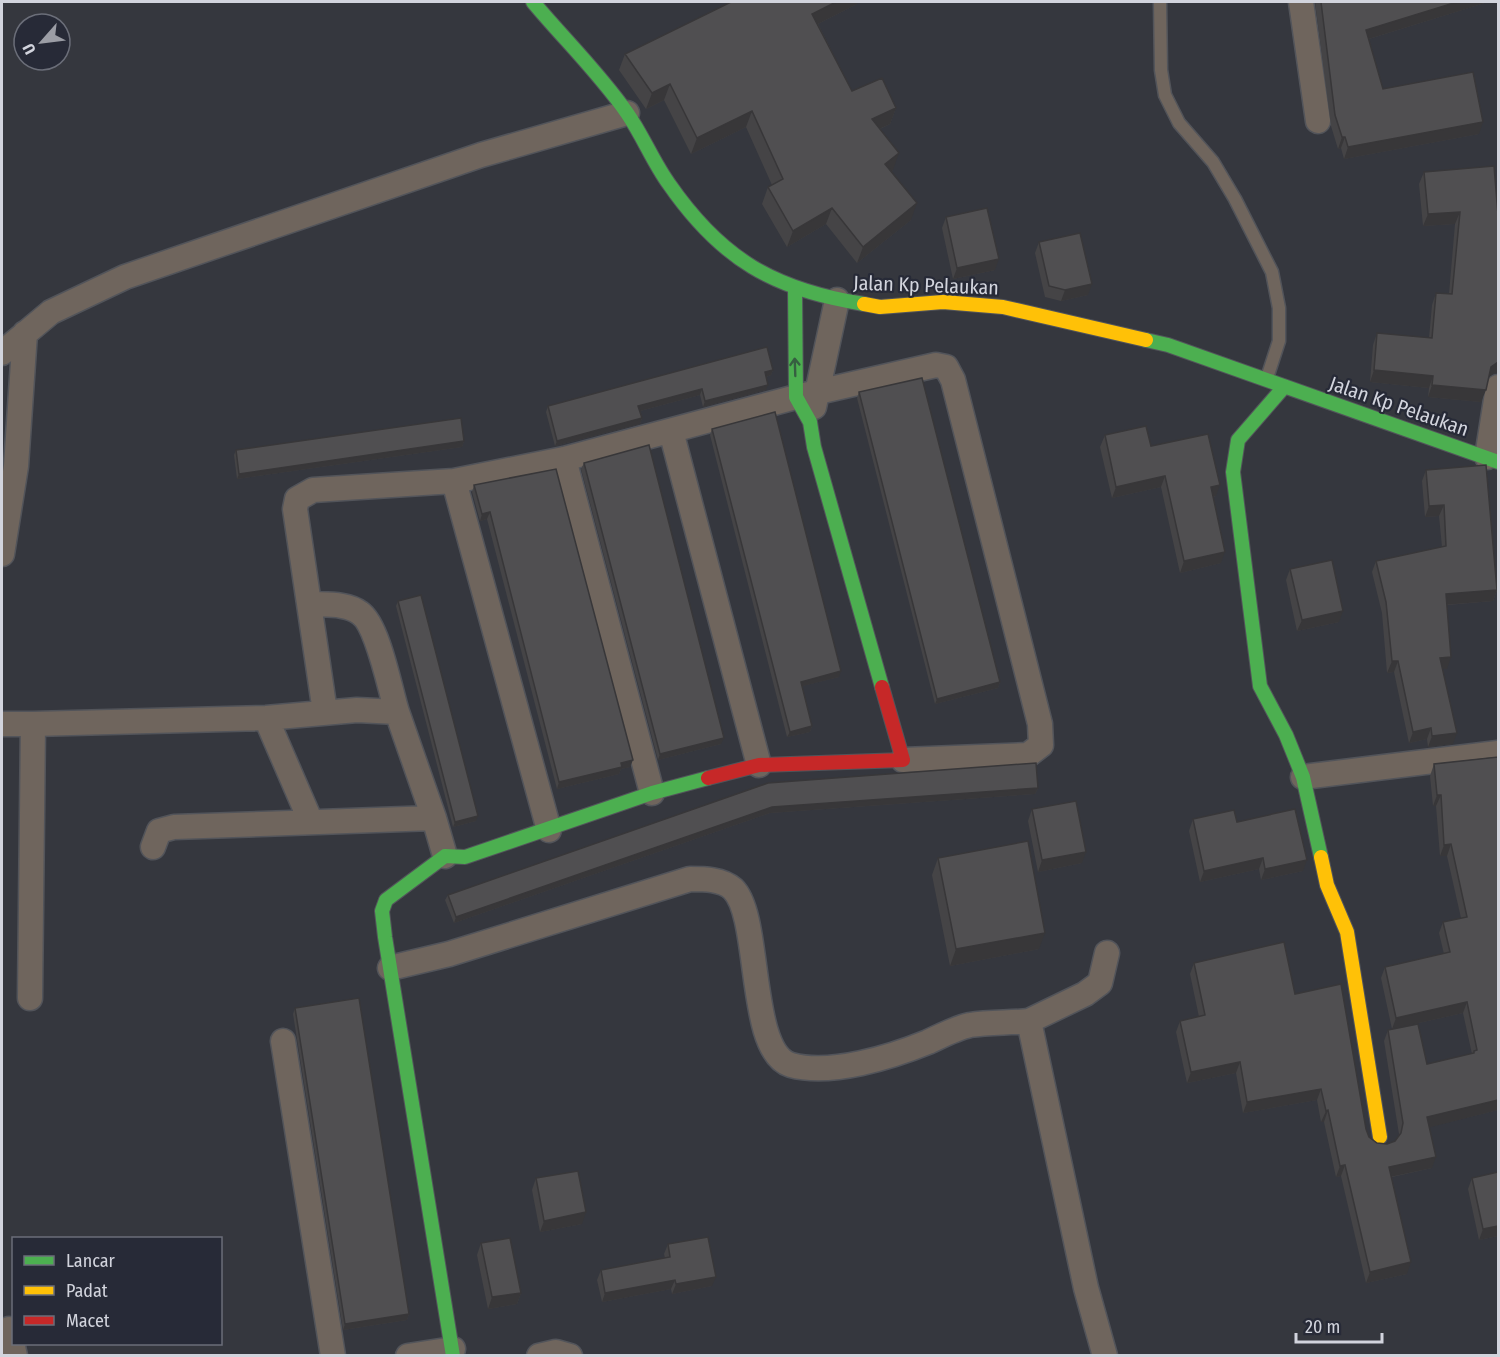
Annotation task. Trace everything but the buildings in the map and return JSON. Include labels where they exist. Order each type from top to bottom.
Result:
[{"type":"street","name":"Jalan Kp Pelaukan","points":[[533,2],[627,113],[669,184],[715,241],[755,270],[795,289],[837,300],[880,307],[943,302],[1003,307],[1168,345],[1493,460]]},
{"type":"street","points":[[1300,2],[1318,121]]},
{"type":"street","points":[[2,353],[51,312],[125,277],[481,154],[627,113]]},
{"type":"street","points":[[795,289],[814,447],[903,760]]},
{"type":"street","points":[[807,396],[837,300]]},
{"type":"street","points":[[2,554],[16,466],[25,333]]},
{"type":"street","points":[[325,712],[295,509],[297,499],[313,490],[454,481],[564,459],[927,365],[946,367],[953,380],[1040,724],[1041,745],[1028,755],[759,765],[652,793],[465,857],[445,856],[386,900],[382,911],[390,968],[453,1352],[408,1356]]},
{"type":"street","points":[[1284,387],[1238,440],[1233,472],[1256,667],[1260,686],[1286,735],[1303,777],[1326,885],[1347,932],[1380,1137]]},
{"type":"street","points":[[1493,460],[1498,387]]},
{"type":"street","points":[[671,431],[759,765]]},
{"type":"street","points":[[564,459],[652,793]]},
{"type":"street","points":[[454,481],[549,830]]},
{"type":"street","points":[[310,604],[350,607],[362,614],[373,632],[445,856]]},
{"type":"street","points":[[2,724],[266,718],[357,710],[397,712]]},
{"type":"street","points":[[266,718],[311,822]]},
{"type":"street","points":[[30,998],[33,724]]},
{"type":"street","points":[[1303,777],[1498,753]]},
{"type":"street","points":[[153,847],[159,831],[174,827],[434,818]]},
{"type":"street","points":[[390,968],[448,954],[690,879],[718,882],[732,889],[745,906],[756,990],[764,1024],[777,1057],[789,1065],[817,1068],[884,1059],[969,1025],[1029,1022],[1100,984],[1107,953]]},
{"type":"street","points":[[1029,1022],[1086,1288],[1105,1356]]},
{"type":"street","points":[[283,1041],[333,1356]]},
{"type":"street","points":[[9,1329],[12,1342]]},
{"type":"street","points":[[539,1356],[556,1352],[570,1356]]},
{"type":"lane","points":[[1160,2],[1161,70],[1165,94],[1179,123],[1213,162],[1235,199],[1272,272],[1279,308],[1279,341],[1267,379]]},
{"type":"traffic: fast","points":[[533,2],[594,70],[633,122],[669,184],[709,232],[752,267],[776,280],[832,298],[864,304]]},
{"type":"traffic: fast","points":[[795,289],[796,397],[810,422],[814,447],[882,687]]},
{"type":"traffic: fast","points":[[1146,340],[1168,345],[1498,462]]},
{"type":"traffic: fast","points":[[1284,387],[1238,440],[1233,472],[1260,686],[1286,735],[1303,777],[1321,857]]},
{"type":"traffic: fast","points":[[453,1356],[385,937],[382,911],[386,900],[445,856],[465,857],[652,793],[708,778]]},
{"type":"traffic: slow","points":[[864,304],[880,307],[943,302],[1003,307],[1146,340]]},
{"type":"traffic: slow","points":[[1321,857],[1327,885],[1347,932],[1380,1137]]},
{"type":"traffic: jam","points":[[708,778],[759,765],[903,760],[882,687]]}]
